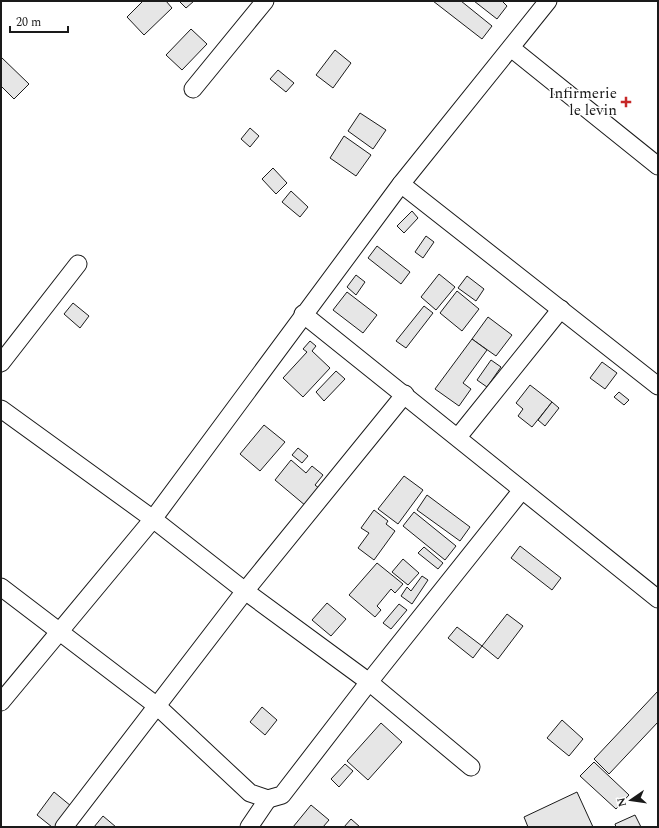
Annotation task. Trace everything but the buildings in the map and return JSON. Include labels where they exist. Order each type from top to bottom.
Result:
[{"type":"street","points":[[193,89],[266,1]]},
{"type":"street","points":[[1,702],[153,518],[401,184],[548,1]]},
{"type":"street","points":[[510,48],[658,166]]},
{"type":"street","points":[[401,184],[658,386]]},
{"type":"street","points":[[1,363],[78,264]]},
{"type":"street","points":[[458,437],[561,309]]},
{"type":"street","points":[[303,314],[405,394],[658,600]]},
{"type":"street","points":[[64,827],[245,591],[405,394]]},
{"type":"street","points":[[1,409],[153,518],[245,591],[369,682],[471,767]]},
{"type":"street","points":[[1,587],[157,706],[250,793],[268,799],[282,795],[369,682],[522,490]]},
{"type":"street","points":[[249,827],[268,799]]},
{"type":"place","name":"Infirmerie le levin","points":[[626,102]]}]
